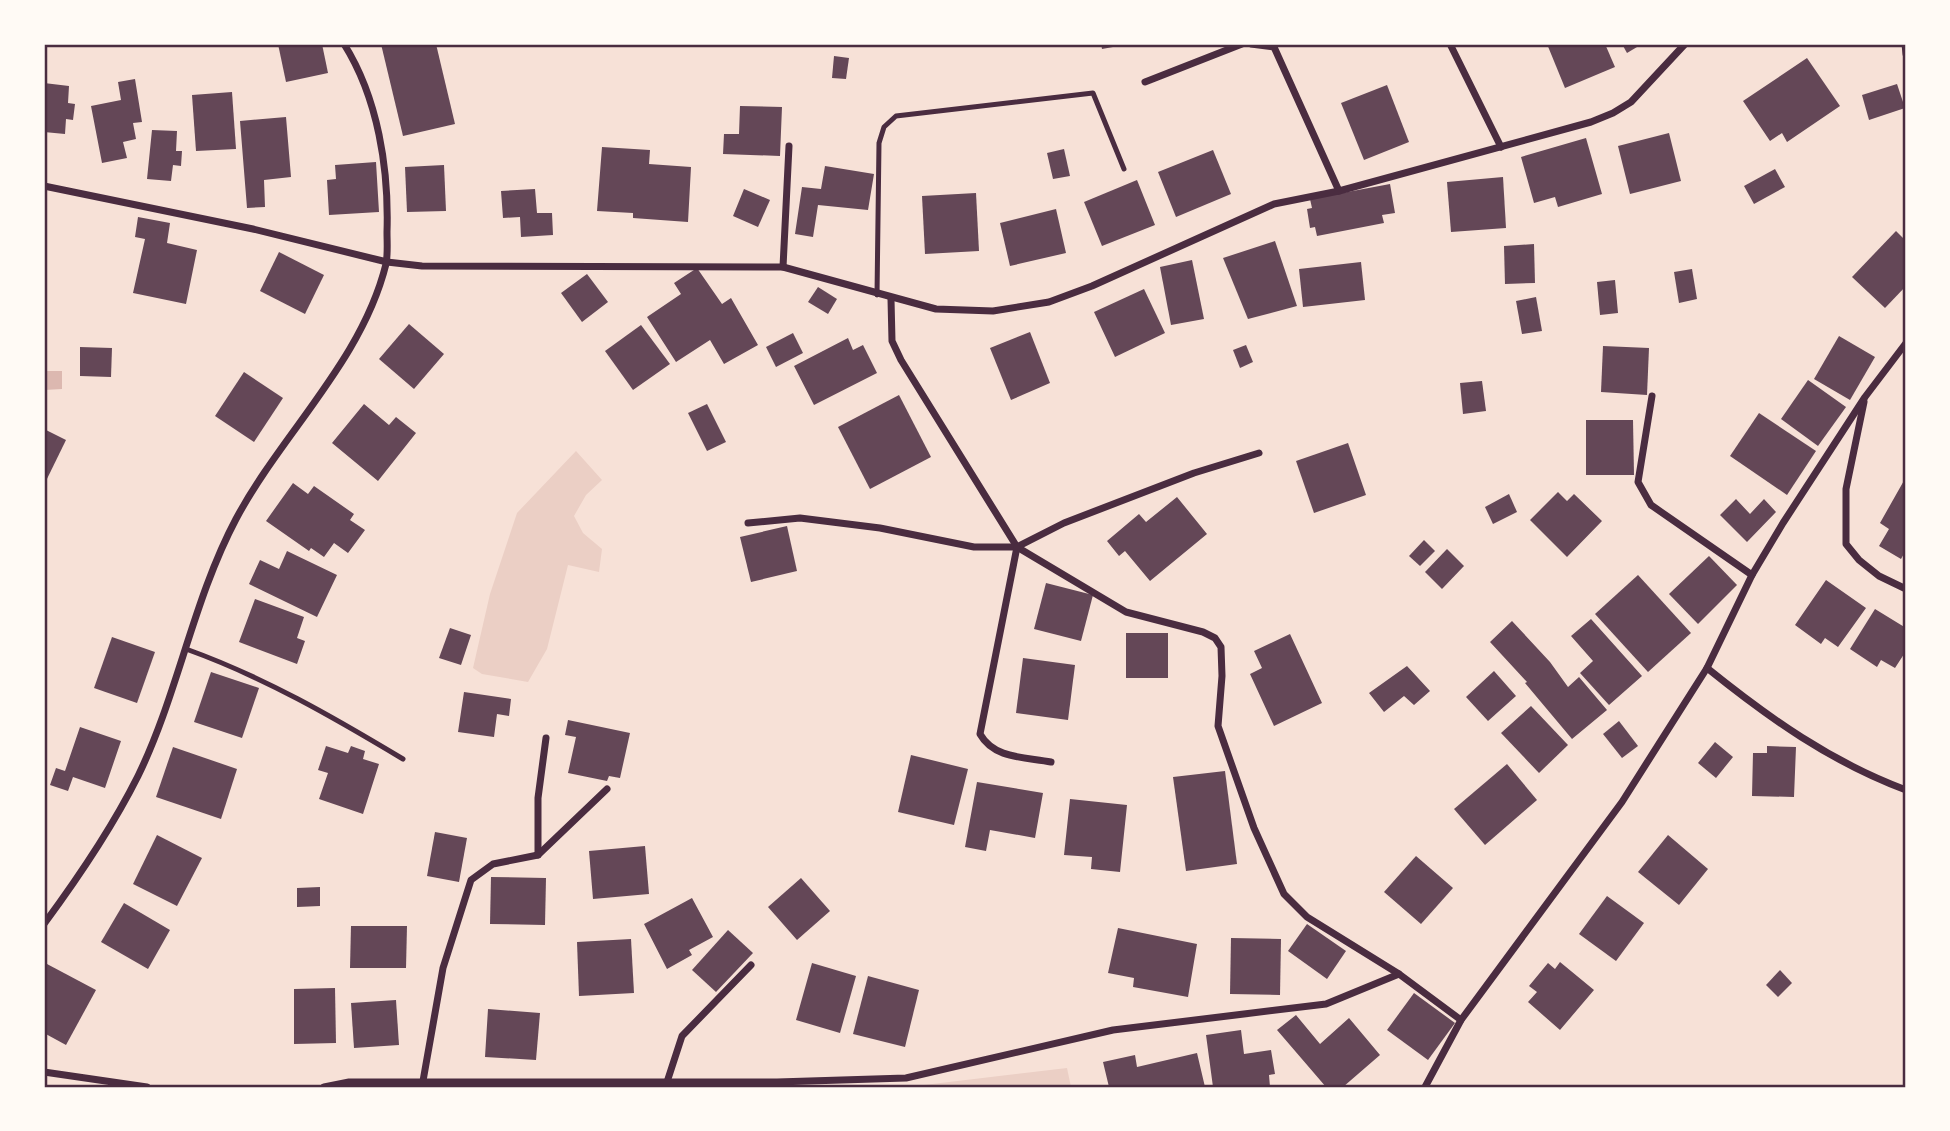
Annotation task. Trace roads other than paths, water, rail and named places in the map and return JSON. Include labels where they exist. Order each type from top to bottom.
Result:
[{"type":"street","points":[[44,924],[74,884],[138,776],[216,562],[236,518],[350,346],[375,295],[387,262],[388,207],[380,137],[365,85],[345,44]]},
{"type":"street","points":[[1145,82],[1242,44]]},
{"type":"street","points":[[1251,44],[1274,47],[1339,191]]},
{"type":"street","points":[[1450,44],[1501,147]]},
{"type":"street","points":[[44,186],[253,229],[387,262],[422,266],[783,267],[891,299],[936,309],[993,312],[1049,302],[1093,286],[1274,204],[1339,191],[1613,113],[1632,102],[1685,44]]},
{"type":"street","points":[[1905,44],[1906,54]]},
{"type":"street","points":[[783,267],[789,146]]},
{"type":"street","points":[[891,299],[892,341],[901,360],[1017,547],[1126,612],[1203,632],[1215,638],[1221,647],[1222,676],[1217,726],[1254,828],[1284,894],[1307,917],[1399,974],[1461,1020]]},
{"type":"street","points":[[1426,1087],[1461,1020],[1622,802],[1707,668],[1752,575],[1865,397],[1906,343]]},
{"type":"street","points":[[1652,396],[1638,482],[1651,505],[1752,575]]},
{"type":"street","points":[[1865,397],[1846,489],[1846,544],[1859,560],[1879,576],[1906,589]]},
{"type":"street","points":[[748,523],[800,517],[880,528],[974,547],[1017,547],[1064,523],[1194,473],[1259,453]]},
{"type":"street","points":[[1017,547],[980,734],[985,744],[996,752],[1051,762]]},
{"type":"street","points":[[1707,668],[1772,720],[1858,772],[1906,790]]},
{"type":"street","points":[[538,855],[538,798],[546,738]]},
{"type":"street","points":[[423,1081],[443,968],[471,880],[493,864],[538,855],[607,789]]},
{"type":"street","points":[[667,1082],[682,1035],[751,965]]},
{"type":"street","points":[[324,1087],[349,1082],[423,1081],[777,1085],[906,1078],[1112,1030],[1326,1004],[1399,974]]},
{"type":"street","points":[[44,1072],[147,1087]]},
{"type":"lane","points":[[877,295],[879,143],[884,127],[896,116],[1093,93],[1125,169]]},
{"type":"lane","points":[[186,649],[243,669],[309,702],[403,760]]}]
